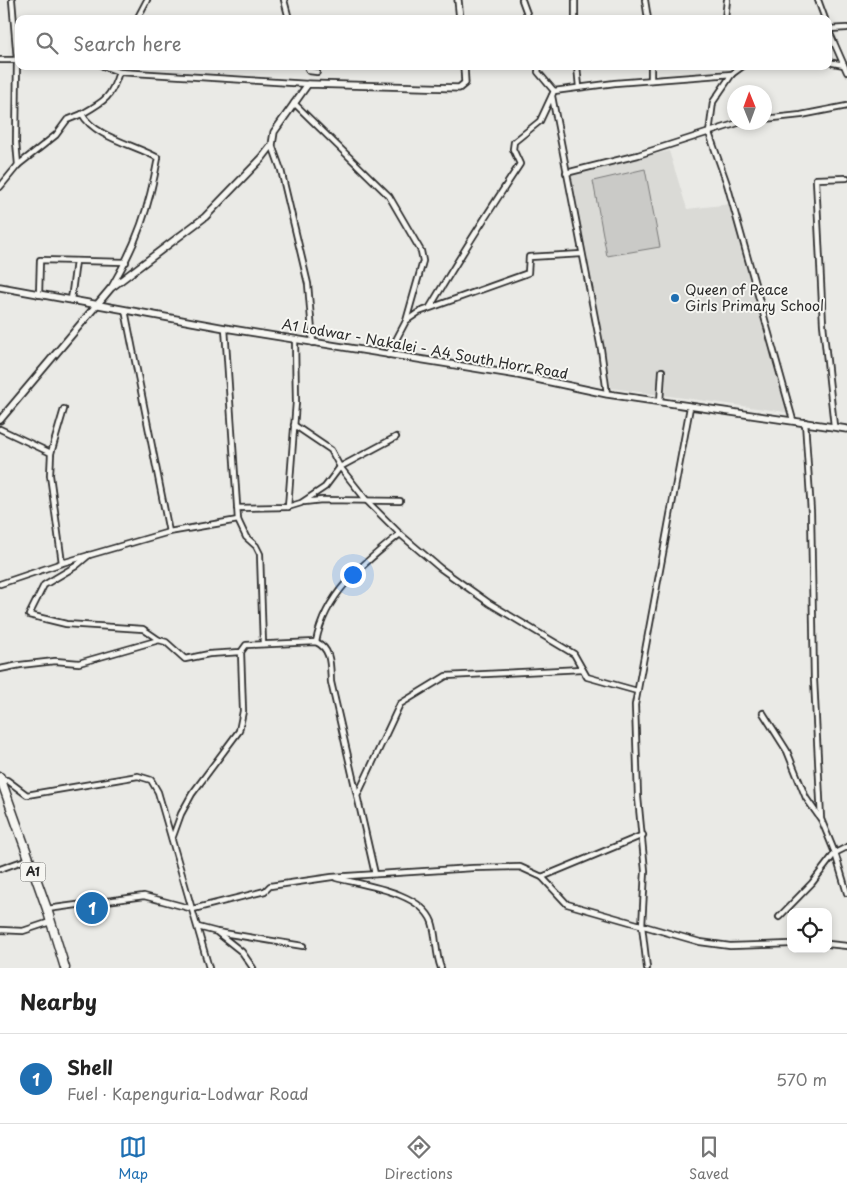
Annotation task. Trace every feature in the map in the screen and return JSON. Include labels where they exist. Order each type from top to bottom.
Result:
[{"type":"highway","name":"A1","points":[[0,779],[47,909],[65,968]]},
{"type":"main road","points":[[458,0],[460,15]]},
{"type":"main road","points":[[0,420],[112,288],[205,217],[272,145],[274,132],[308,84],[459,88],[465,83],[464,70]]},
{"type":"main road","name":"A1 Lodwar - Nakalei - A4 South Horr Road","points":[[0,287],[225,328],[518,375],[606,394],[847,429]]},
{"type":"street","points":[[12,0],[15,30]]},
{"type":"street","points":[[140,15],[148,0]]},
{"type":"street","points":[[284,0],[287,15]]},
{"type":"street","points":[[522,0],[528,15]]},
{"type":"street","points":[[575,0],[575,15]]},
{"type":"street","points":[[645,0],[647,15]]},
{"type":"street","points":[[725,15],[727,0]]},
{"type":"street","points":[[818,0],[823,15]]},
{"type":"street","points":[[832,29],[847,28]]},
{"type":"street","points":[[832,38],[847,72]]},
{"type":"street","points":[[0,60],[15,60]]},
{"type":"street","points":[[832,63],[844,65]]},
{"type":"street","points":[[18,70],[16,142],[18,165]]},
{"type":"street","points":[[113,70],[119,72],[308,84]]},
{"type":"street","points":[[309,70],[316,72]]},
{"type":"street","points":[[538,70],[553,92],[566,173],[601,349],[606,394]]},
{"type":"street","points":[[577,70],[579,87]]},
{"type":"street","points":[[651,70],[651,80]]},
{"type":"street","points":[[738,70],[732,74],[713,102],[710,133],[727,184],[793,420]]},
{"type":"street","points":[[0,187],[18,165],[56,135],[67,120],[105,101],[110,95],[119,72]]},
{"type":"street","points":[[553,92],[579,87],[732,74]]},
{"type":"street","points":[[430,307],[473,235],[499,200],[520,164],[513,149],[514,142],[540,120],[553,92]]},
{"type":"street","points":[[294,104],[389,196],[421,251],[423,261],[406,322],[388,354]]},
{"type":"street","points":[[772,117],[801,115],[847,106]]},
{"type":"street","points":[[82,114],[86,121],[113,138],[126,142],[158,158],[144,220],[126,262],[112,288]]},
{"type":"street","points":[[566,173],[638,155],[727,127]]},
{"type":"street","points":[[272,145],[281,170],[308,284],[314,343]]},
{"type":"street","points":[[834,426],[823,324],[816,179],[847,178]]},
{"type":"street","points":[[406,322],[430,307],[528,273],[529,257],[582,254]]},
{"type":"street","points":[[40,294],[40,260],[126,262]]},
{"type":"street","points":[[71,300],[76,260]]},
{"type":"street","points":[[126,310],[169,532]]},
{"type":"street","points":[[225,328],[238,520],[246,537],[256,546],[260,554],[263,644]]},
{"type":"street","points":[[288,507],[294,425],[295,339]]},
{"type":"street","points":[[660,402],[662,371]]},
{"type":"street","points":[[647,968],[642,926],[645,871],[638,788],[635,705],[690,407]]},
{"type":"street","points":[[62,563],[50,475],[51,453],[64,409]]},
{"type":"street","points":[[805,422],[811,512],[814,679],[821,819]]},
{"type":"street","points":[[294,425],[331,450],[340,468],[367,501],[400,534],[440,568],[489,602],[574,654],[587,678],[638,691]]},
{"type":"street","points":[[0,429],[51,453]]},
{"type":"street","points":[[301,503],[325,487],[340,468],[396,437]]},
{"type":"street","points":[[237,508],[288,507],[322,500],[400,501]]},
{"type":"street","points":[[0,584],[62,563],[169,532],[238,520]]},
{"type":"street","points":[[316,642],[319,625],[336,595],[354,571],[400,534]]},
{"type":"street","points":[[89,555],[76,566],[44,585],[29,615],[66,624],[143,629],[159,640],[166,642],[185,659],[209,654],[242,652]]},
{"type":"street","points":[[0,669],[55,661],[78,663],[159,640]]},
{"type":"street","points":[[172,840],[181,814],[192,794],[239,731],[243,711],[242,652],[246,645],[316,642],[324,646],[329,655],[331,682],[375,874]]},
{"type":"street","points":[[358,795],[400,704],[446,676],[582,668]]},
{"type":"street","points":[[762,713],[787,751],[806,798],[821,819],[835,853],[847,893]]},
{"type":"street","points":[[0,779],[7,780],[27,795],[138,776],[151,780],[158,792],[209,968]]},
{"type":"street","points":[[542,877],[643,835]]},
{"type":"street","points":[[779,917],[812,883],[835,853],[847,847]]},
{"type":"street","points":[[0,869],[28,859]]},
{"type":"street","points":[[47,909],[144,896],[193,909],[265,892],[270,886],[332,877],[520,867],[542,877],[567,904],[642,926],[700,942],[730,946],[787,944]]},
{"type":"street","points":[[332,877],[397,894],[417,903],[432,921],[436,957],[440,968]]},
{"type":"street","points":[[0,930],[23,930],[50,922]]},
{"type":"street","points":[[198,927],[217,932],[303,946]]},
{"type":"street","points":[[217,932],[242,952],[253,968]]},
{"type":"street","points":[[832,944],[847,946]]},
{"type":"shaded area","name":"Queen of Peace Girls Primary School","points":[[669,151],[687,209],[731,204],[784,398],[786,412],[611,388],[570,174]]},
{"type":"shaded area","points":[[645,169],[660,247],[607,256],[593,181]]},
{"type":"place","name":"Queen of Peace Girls Primary School","points":[[675,298]]},
{"type":"place","name":"Shell","points":[[92,908]]}]
